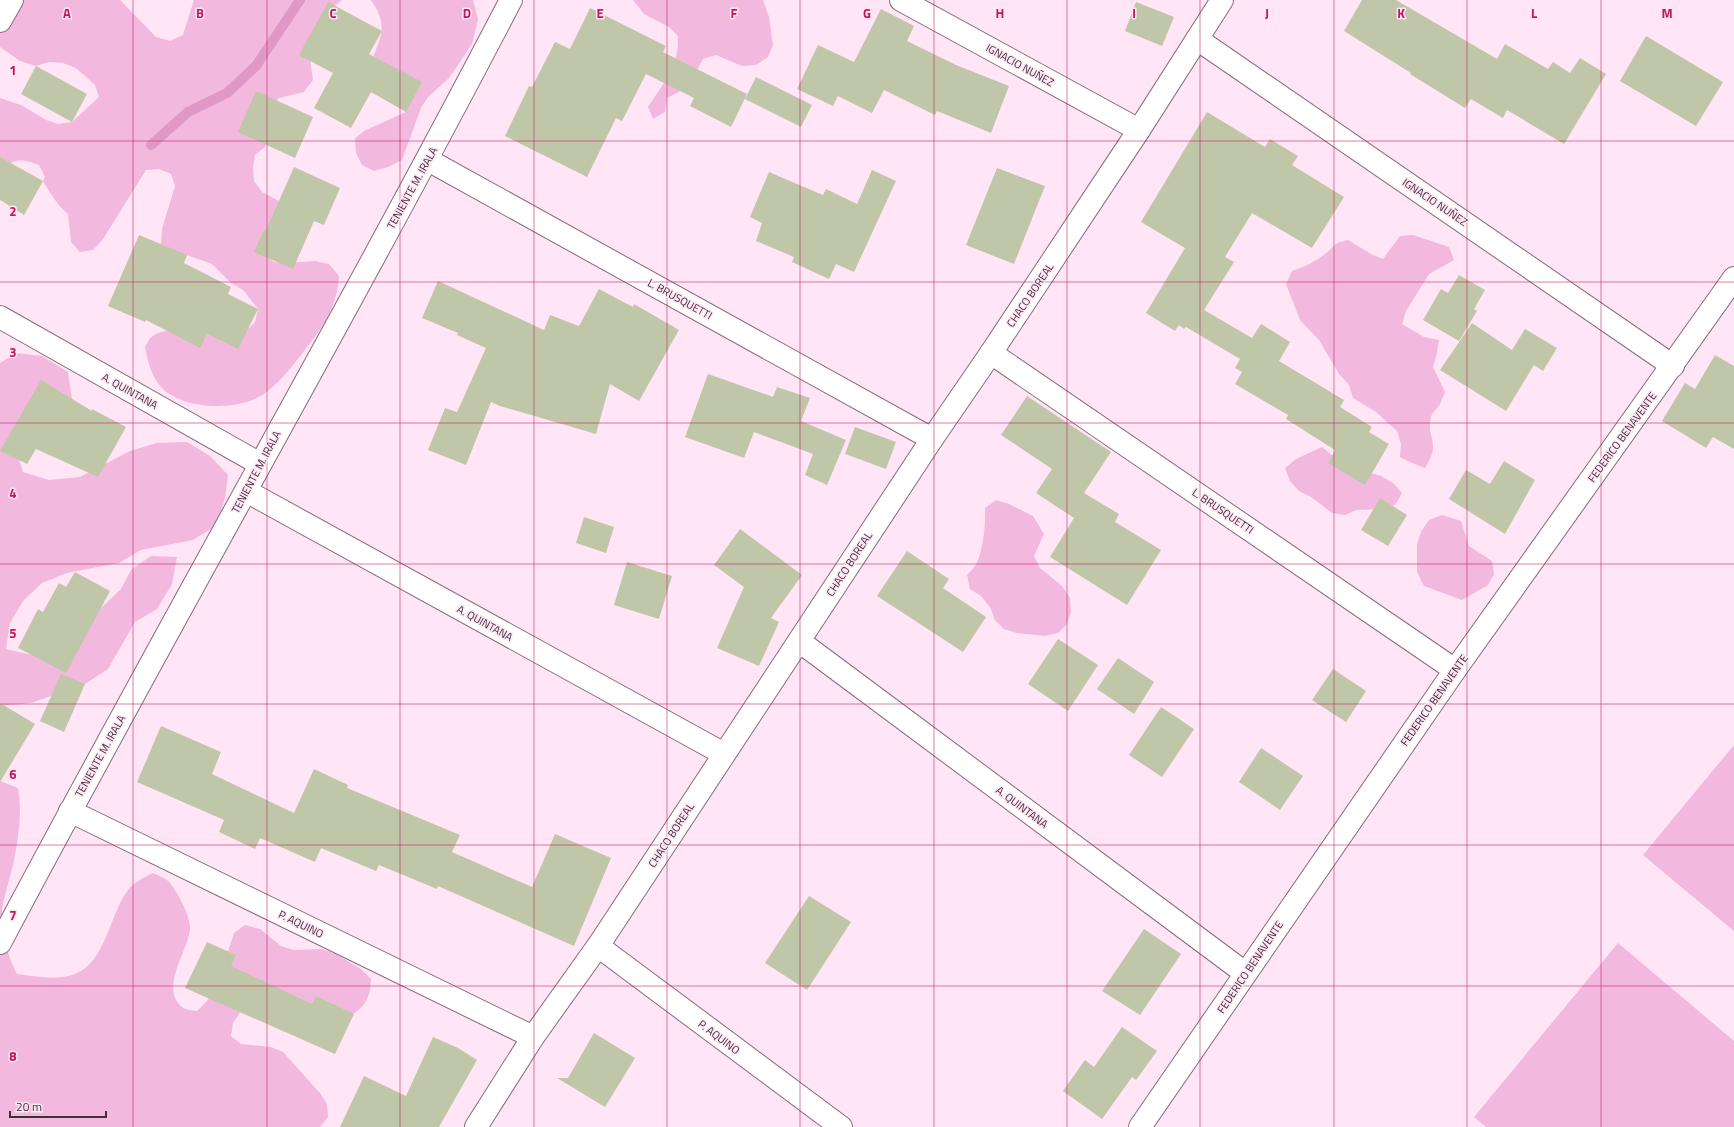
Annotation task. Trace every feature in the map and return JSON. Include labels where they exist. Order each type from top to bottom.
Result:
[{"type":"street","points":[[0,21],[12,0]]},
{"type":"street","name":"TENIENTE M. IRALA","points":[[0,943],[70,811],[428,160],[511,0]]},
{"type":"street","name":"IGNACIO NUÑEZ","points":[[901,0],[1139,130]]},
{"type":"street","name":"CHACO BOREAL","points":[[476,1127],[533,1037],[598,946],[932,439],[1139,130],[1222,0]]},
{"type":"street","name":"IGNACIO NUÑEZ","points":[[1197,39],[1673,366]]},
{"type":"street","name":"L. BRUSQUETTI","points":[[428,160],[932,439]]},
{"type":"street","name":"FEDERICO BENAVENTE","points":[[1140,1127],[1455,670],[1673,366],[1734,278]]},
{"type":"street","name":"A. QUINTANA","points":[[0,317],[260,464]]},
{"type":"street","name":"L. BRUSQUETTI","points":[[991,353],[1455,670]]},
{"type":"street","name":"A. QUINTANA","points":[[246,491],[724,754]]},
{"type":"street","name":"A. QUINTANA","points":[[799,641],[1245,974]]},
{"type":"street","name":"P. AQUINO","points":[[70,811],[533,1037]]},
{"type":"street","name":"P. AQUINO","points":[[598,946],[841,1127]]},
{"type":"shaded area","points":[[5,0],[120,0],[156,37],[170,41],[183,35],[194,0],[342,0],[321,17],[310,54],[313,80],[304,92],[279,98],[269,108],[269,134],[265,147],[255,155],[253,168],[254,181],[262,192],[298,211],[263,254],[274,262],[286,263],[315,261],[329,264],[339,276],[335,300],[323,325],[289,370],[271,389],[264,394],[253,400],[240,404],[211,406],[196,404],[170,395],[161,387],[152,373],[145,347],[154,335],[163,331],[174,329],[212,329],[245,332],[255,322],[258,309],[243,290],[231,283],[212,264],[187,255],[179,259],[161,244],[162,229],[175,186],[171,174],[159,169],[146,170],[103,239],[93,250],[80,252],[71,242],[68,214],[57,203],[43,181],[45,177],[39,165],[28,161],[19,160],[0,168],[0,98],[21,105],[46,120],[58,124],[72,122],[99,97],[95,85],[76,68],[63,63],[49,62],[36,66],[20,61],[0,47],[0,12]]},
{"type":"shaded area","points":[[371,0],[473,0],[478,19],[472,44],[449,78],[428,97],[421,108],[402,160],[388,167],[374,171],[362,165],[356,153],[355,138],[366,130],[406,112],[370,69],[379,42],[382,27],[381,19]]},
{"type":"shaded area","points":[[633,0],[763,0],[769,17],[773,45],[768,57],[756,65],[742,66],[716,55],[703,59],[696,72],[692,85],[667,98],[665,112],[653,119],[648,107],[665,82],[673,65],[678,47],[678,36],[669,27],[644,14]]},
{"type":"shaded area","points":[[1413,235],[1449,247],[1454,260],[1429,274],[1406,311],[1402,324],[1424,337],[1439,340],[1433,367],[1445,392],[1440,404],[1431,417],[1430,431],[1433,446],[1430,459],[1425,468],[1400,457],[1401,444],[1397,431],[1376,412],[1353,398],[1349,385],[1339,374],[1319,340],[1300,320],[1286,284],[1292,271],[1317,259],[1339,243],[1348,240],[1371,254],[1383,259],[1400,236]]},
{"type":"shaded area","points":[[16,353],[42,356],[68,372],[72,399],[15,447],[23,472],[49,480],[80,477],[130,451],[157,443],[187,442],[210,456],[228,475],[225,498],[217,525],[193,540],[141,550],[119,563],[67,573],[42,583],[23,601],[10,623],[6,649],[32,655],[79,629],[121,589],[131,570],[151,556],[177,557],[172,584],[157,609],[135,622],[108,669],[85,684],[31,703],[0,706],[0,363]]},
{"type":"shaded area","points":[[1322,447],[1344,465],[1381,476],[1393,483],[1402,493],[1395,505],[1382,509],[1356,510],[1345,515],[1332,513],[1311,497],[1299,491],[1290,481],[1285,468],[1296,459]]},
{"type":"shaded area","points":[[996,500],[1009,504],[1033,516],[1044,534],[1034,556],[1040,568],[1062,586],[1070,598],[1071,612],[1067,624],[1058,633],[1045,636],[1017,633],[1004,629],[995,620],[990,607],[981,596],[970,589],[967,575],[975,566],[980,554],[985,521],[985,508]]},
{"type":"shaded area","points":[[1442,515],[1461,521],[1469,546],[1492,561],[1494,574],[1488,585],[1462,600],[1424,586],[1417,572],[1417,544],[1421,532],[1429,520]]},
{"type":"shaded area","points":[[1734,745],[1734,931],[1643,855]]},
{"type":"shaded area","points":[[0,781],[18,788],[19,796],[20,822],[18,839],[14,862],[2,909],[2,925],[5,943],[17,974],[61,977],[75,974],[85,968],[94,959],[100,949],[116,912],[130,887],[142,878],[153,873],[167,880],[175,889],[190,924],[188,938],[174,980],[173,990],[176,999],[183,1008],[197,1011],[207,1001],[223,976],[225,961],[234,933],[245,925],[260,929],[281,946],[294,950],[322,949],[336,954],[361,969],[371,979],[367,1000],[360,1009],[343,1021],[241,1011],[233,1023],[231,1036],[241,1044],[271,1047],[283,1052],[320,1093],[327,1104],[328,1117],[320,1127],[0,1127]]},
{"type":"shaded area","points":[[1618,943],[1734,1041],[1734,1127],[1486,1127],[1474,1117]]},
{"type":"building","points":[[1362,0],[1396,0],[1497,59],[1505,44],[1548,69],[1553,62],[1570,73],[1580,58],[1606,74],[1564,144],[1507,110],[1503,118],[1471,99],[1465,108],[1344,31]]},
{"type":"building","points":[[328,2],[382,31],[369,54],[422,82],[406,112],[371,92],[351,128],[314,108],[333,73],[299,55]]},
{"type":"building","points":[[1136,2],[1174,17],[1162,46],[1125,31]]},
{"type":"building","points":[[590,8],[666,46],[663,52],[747,94],[731,127],[690,106],[694,98],[646,74],[622,121],[616,118],[587,177],[505,136],[529,86],[532,87],[555,42],[570,49]]},
{"type":"building","points":[[881,9],[914,26],[907,41],[956,65],[1009,86],[991,133],[937,111],[935,115],[884,90],[872,113],[838,96],[833,106],[797,89],[818,45],[854,62]]},
{"type":"building","points":[[1646,36],[1723,82],[1696,126],[1620,81]]},
{"type":"building","points":[[36,66],[87,94],[72,122],[21,94]]},
{"type":"building","points":[[756,77],[812,105],[801,127],[745,99]]},
{"type":"building","points":[[256,91],[313,117],[295,158],[238,132]]},
{"type":"building","points":[[1207,112],[1265,147],[1270,139],[1298,156],[1292,165],[1344,197],[1312,248],[1252,213],[1225,257],[1234,262],[1204,310],[1252,338],[1261,324],[1290,342],[1279,361],[1344,400],[1340,407],[1372,427],[1369,432],[1389,444],[1365,485],[1328,463],[1335,450],[1286,419],[1288,415],[1235,384],[1242,372],[1235,368],[1240,359],[1186,327],[1184,329],[1179,325],[1175,331],[1146,313],[1185,248],[1141,222]]},
{"type":"building","points":[[0,157],[43,181],[24,215],[0,200]]},
{"type":"building","points":[[294,167],[340,188],[324,225],[314,221],[293,269],[254,252],[264,230],[266,230]]},
{"type":"building","points":[[997,168],[1045,186],[1014,264],[966,245]]},
{"type":"building","points":[[872,170],[896,181],[854,272],[836,264],[829,279],[792,262],[794,257],[756,241],[762,223],[750,217],[769,172],[823,195],[826,189],[857,204]]},
{"type":"building","points":[[139,235],[187,255],[184,263],[231,287],[228,294],[258,309],[238,349],[207,334],[200,348],[146,320],[145,322],[108,306]]},
{"type":"building","points":[[1459,275],[1485,290],[1474,309],[1477,311],[1459,341],[1423,320],[1441,289],[1448,293]]},
{"type":"building","points":[[438,281],[544,330],[550,315],[579,326],[599,289],[633,307],[634,304],[679,330],[639,401],[610,384],[596,434],[500,406],[491,402],[466,465],[428,450],[445,408],[457,412],[486,348],[457,335],[458,333],[422,318]]},
{"type":"building","points":[[1472,323],[1512,350],[1525,329],[1557,348],[1543,371],[1534,365],[1506,411],[1440,370]]},
{"type":"building","points":[[1715,355],[1734,366],[1734,449],[1713,437],[1706,448],[1662,421],[1685,383],[1695,389]]},
{"type":"building","points":[[708,374],[773,397],[777,387],[810,398],[801,421],[846,440],[827,485],[805,475],[813,454],[754,432],[744,458],[685,437]]},
{"type":"building","points":[[41,380],[92,411],[92,409],[126,427],[98,477],[36,449],[27,464],[0,451]]},
{"type":"building","points":[[1027,396],[1111,452],[1084,493],[1119,514],[1115,522],[1161,550],[1127,605],[1050,557],[1074,518],[1036,493],[1052,469],[1001,435]]},
{"type":"building","points":[[855,427],[896,442],[886,469],[845,454]]},
{"type":"building","points":[[1504,461],[1535,480],[1505,534],[1449,499],[1466,470],[1490,484]]},
{"type":"building","points":[[1380,498],[1407,515],[1388,546],[1361,530]]},
{"type":"building","points":[[584,517],[614,527],[606,553],[576,543]]},
{"type":"building","points":[[740,529],[802,575],[771,618],[779,622],[759,666],[717,648],[744,587],[714,565]]},
{"type":"building","points":[[907,551],[949,579],[943,588],[986,617],[963,652],[877,596]]},
{"type":"building","points":[[627,562],[672,576],[659,619],[614,605]]},
{"type":"building","points":[[75,572],[110,591],[66,673],[18,648],[38,609],[43,612],[59,583],[66,587]]},
{"type":"building","points":[[1058,639],[1098,665],[1068,711],[1028,684]]},
{"type":"building","points":[[1118,658],[1154,682],[1134,714],[1097,689]]},
{"type":"building","points":[[1333,669],[1366,691],[1346,722],[1312,700]]},
{"type":"building","points":[[61,674],[85,684],[64,732],[40,721]]},
{"type":"building","points":[[0,703],[35,724],[0,782]]},
{"type":"building","points":[[1161,707],[1194,729],[1162,777],[1129,755]]},
{"type":"building","points":[[161,726],[221,752],[212,774],[294,813],[314,769],[348,785],[347,788],[460,835],[452,852],[532,887],[555,834],[611,858],[574,946],[438,886],[437,889],[379,865],[376,871],[321,848],[315,862],[260,838],[255,849],[219,832],[224,820],[137,782]]},
{"type":"building","points":[[1261,748],[1303,776],[1280,810],[1239,782]]},
{"type":"building","points":[[809,896],[851,922],[807,990],[765,963]]},
{"type":"building","points":[[1144,929],[1181,954],[1140,1015],[1102,991]]},
{"type":"building","points":[[207,942],[236,955],[231,966],[312,1004],[316,996],[354,1014],[335,1054],[185,988]]},
{"type":"building","points":[[1122,1027],[1157,1051],[1136,1080],[1132,1077],[1102,1119],[1063,1091],[1085,1060],[1094,1067]]},
{"type":"building","points":[[594,1033],[635,1058],[605,1107],[557,1078],[568,1078]]},
{"type":"building","points":[[433,1037],[458,1048],[477,1060],[439,1127],[340,1127],[364,1076],[406,1096]]},
{"type":"waterway","points":[[151,145],[188,112],[227,93],[256,66],[300,0]]}]
